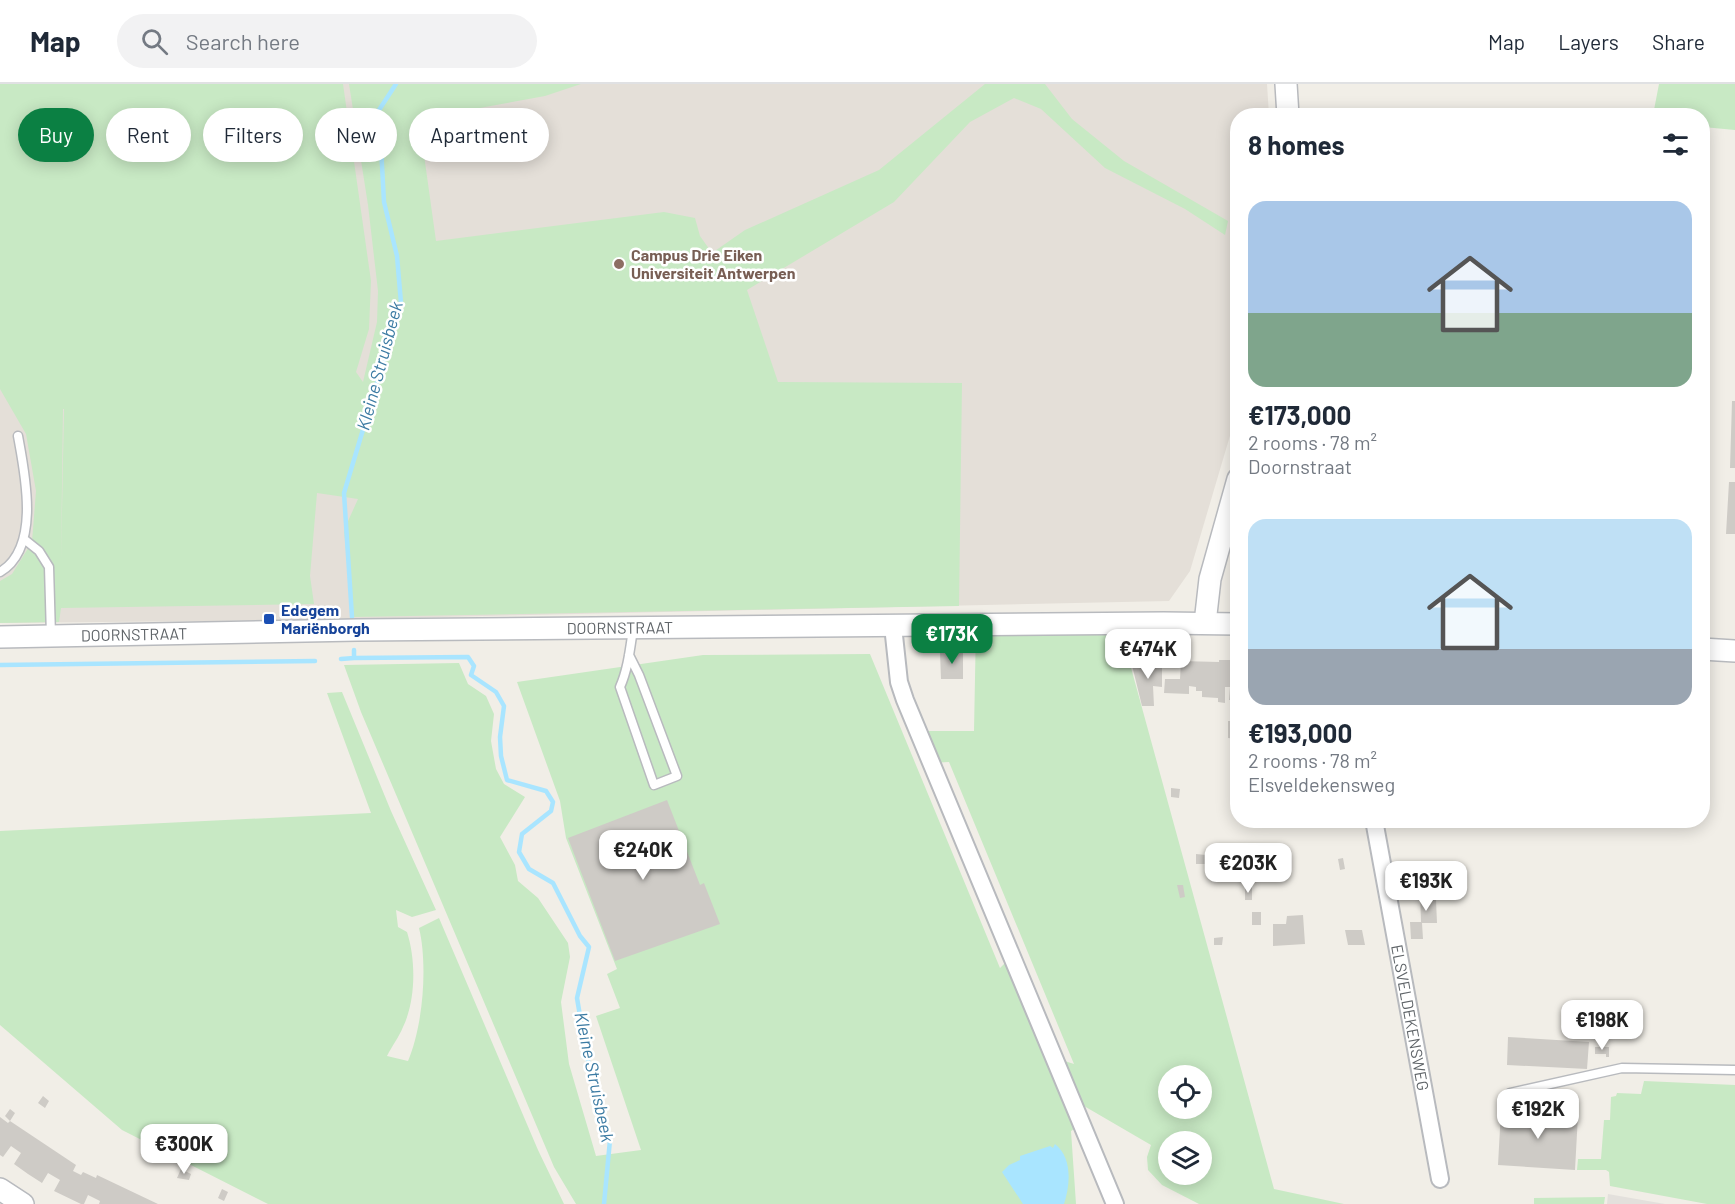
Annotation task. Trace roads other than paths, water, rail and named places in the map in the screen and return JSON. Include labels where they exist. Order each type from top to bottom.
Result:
[{"type":"street","points":[[1286,84],[1288,108]]},
{"type":"street","points":[[1205,623],[1210,579],[1230,508]]},
{"type":"street","name":"DOORNSTRAAT","points":[[0,637],[357,630],[1230,624]]},
{"type":"street","points":[[894,626],[899,682],[905,700],[1115,1204]]},
{"type":"street","points":[[1710,649],[1735,651]]},
{"type":"street","name":"ELSVELDEKENSWEG","points":[[1375,828],[1440,1179]]},
{"type":"street","points":[[0,1189],[23,1204]]},
{"type":"lane","points":[[0,572],[6,569],[24,539],[28,492],[18,436]]},
{"type":"lane","points":[[24,539],[39,551],[49,567],[51,636]]},
{"type":"lane","points":[[629,655],[639,675],[677,776],[654,785],[620,687],[626,674],[633,628]]},
{"type":"lane","points":[[1510,1093],[1622,1068],[1735,1070]]},
{"type":"water","points":[[1055,1144],[1061,1150],[1067,1164],[1069,1181],[1064,1204],[1023,1204],[1002,1172],[1009,1165],[1020,1160],[1020,1156],[1050,1146],[1053,1148]]},
{"type":"waterway","name":"Kleine Struisbeek","points":[[352,617],[344,493],[401,303],[397,256],[384,202],[379,110],[396,84]]},
{"type":"waterway","name":"Kleine Struisbeek","points":[[354,650],[354,658],[468,657],[474,666],[471,675],[496,692],[504,706],[500,737],[501,756],[507,780],[546,791],[553,802],[551,811],[522,834],[519,852],[529,869],[553,883],[580,936],[589,947],[577,998],[587,1057],[610,1140],[604,1204]]},
{"type":"waterway","points":[[341,659],[354,658]]},
{"type":"waterway","points":[[0,665],[315,661]]},
{"type":"place","name":"Campus Drie Eiken Universiteit Antwerpen","points":[[619,264]]},
{"type":"place","name":"Edegem Mariënborgh","points":[[269,619]]}]
